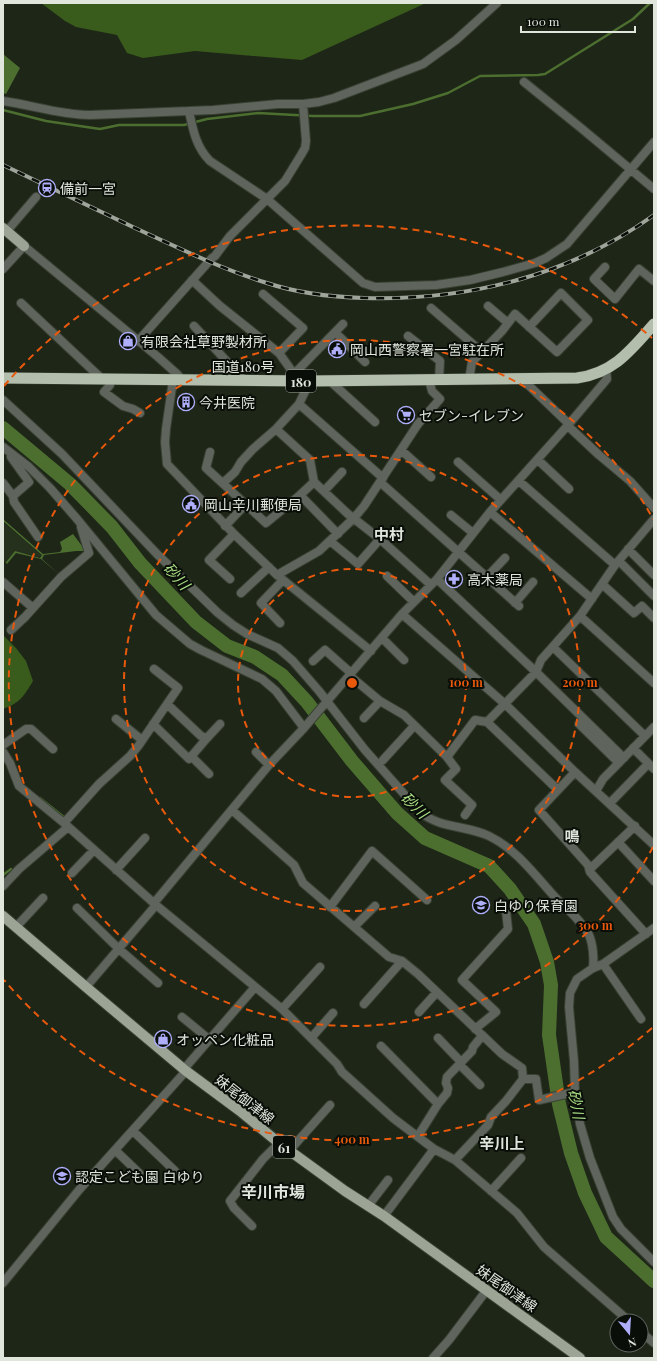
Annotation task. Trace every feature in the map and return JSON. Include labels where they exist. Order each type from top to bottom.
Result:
[{"type":"highway","name":"国道180号","points":[[3,378],[245,381],[294,377],[310,381],[577,378],[587,377],[606,370],[623,358],[654,324]]},
{"type":"main road","points":[[5,230],[24,246]]},
{"type":"main road","name":"妹尾御津線","points":[[3,916],[185,1070],[240,1111],[289,1151],[384,1216],[580,1358]]},
{"type":"street","points":[[3,101],[74,115],[188,111],[270,104],[304,104],[319,102],[334,98],[423,64],[456,40],[496,3]]},
{"type":"street","points":[[524,82],[654,189]]},
{"type":"street","points":[[139,340],[215,256],[230,236],[285,181],[305,148],[304,104]]},
{"type":"street","points":[[188,111],[196,140],[202,153],[210,161],[267,199],[363,283],[375,287],[436,285],[470,280],[519,268],[558,251],[575,235],[654,142]]},
{"type":"street","points":[[5,230],[36,197]]},
{"type":"street","points":[[3,269],[24,246],[139,340],[177,374],[166,429],[165,442],[167,464],[225,526],[269,567],[371,651]]},
{"type":"street","points":[[605,267],[594,279],[616,299],[639,269],[654,281]]},
{"type":"street","points":[[192,280],[220,306],[279,353],[294,377],[343,324]]},
{"type":"street","points":[[469,380],[472,362],[515,314],[557,352],[588,320],[561,293],[530,327]]},
{"type":"street","points":[[263,294],[303,328],[279,353]]},
{"type":"street","points":[[21,303],[106,379],[110,385],[104,392],[123,406],[134,409],[140,413]]},
{"type":"street","points":[[488,306],[508,323]]},
{"type":"street","points":[[431,308],[482,352]]},
{"type":"street","points":[[194,326],[245,381]]},
{"type":"street","points":[[335,332],[365,362]]},
{"type":"street","points":[[280,623],[261,603],[280,577],[319,551],[354,518],[364,506],[418,424],[440,399],[432,391],[440,361],[408,336]]},
{"type":"street","points":[[86,987],[119,949],[269,765],[305,726],[402,614],[434,582],[500,500],[569,425],[607,379],[606,370]]},
{"type":"street","points":[[522,379],[598,455],[630,481],[654,508]]},
{"type":"street","points":[[223,483],[236,472],[241,462],[253,449],[276,429],[299,404],[310,381]]},
{"type":"street","points":[[330,381],[376,422]]},
{"type":"street","points":[[3,400],[62,454],[157,554],[218,613],[238,628],[285,653],[394,784],[427,817],[442,824],[461,827],[488,835],[507,847],[519,857],[589,935],[592,947],[593,968]]},
{"type":"street","points":[[299,404],[458,553],[517,605],[533,582]]},
{"type":"street","points":[[276,429],[310,460],[314,482],[348,514],[434,582],[536,672],[621,760]]},
{"type":"street","points":[[5,448],[29,467],[50,488],[80,522],[156,615],[190,644],[262,679],[270,685],[305,726]]},
{"type":"street","points":[[5,448],[29,482],[13,496]]},
{"type":"street","points":[[401,450],[431,477]]},
{"type":"street","points":[[210,452],[206,468],[266,523],[314,482]]},
{"type":"street","points":[[538,460],[569,488]]},
{"type":"street","points":[[458,462],[500,500]]},
{"type":"street","points":[[324,491],[342,472]]},
{"type":"street","points":[[519,481],[654,596]]},
{"type":"street","points":[[3,483],[13,496],[14,502],[38,537]]},
{"type":"street","points":[[300,495],[338,534]]},
{"type":"street","points":[[225,526],[246,504]]},
{"type":"street","points":[[490,512],[592,599]]},
{"type":"street","points":[[451,515],[473,533]]},
{"type":"street","points":[[487,722],[536,672],[541,660],[580,616],[617,563],[654,519]]},
{"type":"street","points":[[11,630],[61,577],[89,553],[80,522]]},
{"type":"street","points":[[230,579],[209,560],[234,534]]},
{"type":"street","points":[[330,541],[358,564],[380,539]]},
{"type":"street","points":[[628,549],[654,574]]},
{"type":"street","points":[[486,578],[505,558]]},
{"type":"street","points":[[241,593],[269,567]]},
{"type":"street","points":[[387,576],[414,602]]},
{"type":"street","points":[[3,582],[33,608]]},
{"type":"street","points":[[602,584],[634,613],[642,606],[654,618]]},
{"type":"street","points":[[402,614],[505,704],[575,772],[654,845]]},
{"type":"street","points":[[580,616],[654,683]]},
{"type":"street","points":[[382,638],[404,660]]},
{"type":"street","points":[[553,647],[645,736]]},
{"type":"street","points":[[313,661],[325,650],[380,701],[404,715],[447,757],[456,769],[445,780],[472,805],[466,816]]},
{"type":"street","points":[[3,886],[66,825],[99,784],[130,756],[142,740],[178,688],[154,669]]},
{"type":"street","points":[[364,718],[380,701]]},
{"type":"street","points":[[167,704],[201,736],[207,738]]},
{"type":"street","points":[[116,719],[142,740]]},
{"type":"street","points":[[447,757],[475,720],[487,722],[558,790]]},
{"type":"street","points":[[153,724],[189,759],[220,724]]},
{"type":"street","points":[[579,724],[621,760]]},
{"type":"street","points":[[383,760],[414,726]]},
{"type":"street","points":[[596,791],[603,780],[621,760],[654,727]]},
{"type":"street","points":[[3,745],[26,729],[31,729],[53,749]]},
{"type":"street","points":[[610,803],[651,767],[632,748]]},
{"type":"street","points":[[256,752],[269,765]]},
{"type":"street","points":[[191,756],[209,774]]},
{"type":"street","points":[[4,757],[19,786],[66,825],[155,904],[282,1009],[312,1037],[337,1064],[342,1072],[393,1118],[434,1149],[455,1160],[491,1191],[516,1213],[544,1247],[620,1313]]},
{"type":"street","points":[[575,772],[539,810],[590,869],[590,872],[646,934]]},
{"type":"street","points":[[232,810],[294,865],[303,883],[389,956],[402,961],[502,1054],[522,1068],[523,1079],[491,1117],[488,1124],[455,1160]]},
{"type":"street","points":[[590,869],[635,826]]},
{"type":"street","points":[[116,870],[145,838]]},
{"type":"street","points":[[618,842],[654,881]]},
{"type":"street","points":[[72,873],[94,850]]},
{"type":"street","points":[[330,907],[372,851],[427,900]]},
{"type":"street","points":[[16,927],[43,898]]},
{"type":"street","points":[[354,927],[375,906]]},
{"type":"street","points":[[78,908],[119,949],[158,983]]},
{"type":"street","points":[[475,1029],[496,1012],[462,980],[508,929],[506,911]]},
{"type":"street","points":[[654,928],[603,964],[593,968],[576,979],[570,993],[575,1092],[580,1124],[590,1158],[608,1206],[620,1229],[654,1262]]},
{"type":"street","points":[[364,1004],[402,961]]},
{"type":"street","points":[[603,964],[641,1019]]},
{"type":"street","points":[[282,1009],[320,967]]},
{"type":"street","points":[[3,1283],[79,1190],[133,1130],[255,987]]},
{"type":"street","points":[[419,1012],[437,992]]},
{"type":"street","points":[[312,1037],[333,1013]]},
{"type":"street","points":[[182,1017],[210,1040]]},
{"type":"street","points":[[418,1136],[438,1104],[447,1093],[447,1077],[472,1051],[473,1047],[482,1036]]},
{"type":"street","points":[[438,1038],[480,1085]]},
{"type":"street","points":[[381,1046],[438,1104]]},
{"type":"street","points":[[523,1079],[536,1079],[539,1100],[575,1092]]},
{"type":"street","points":[[289,1151],[330,1105]]},
{"type":"street","points":[[133,1130],[175,1171]]},
{"type":"street","points":[[252,1226],[234,1208],[230,1201],[263,1159],[279,1143]]},
{"type":"street","points":[[384,1216],[434,1149]]},
{"type":"street","points":[[115,1150],[139,1173]]},
{"type":"street","points":[[491,1191],[521,1158]]},
{"type":"street","points":[[368,1206],[388,1180]]},
{"type":"street","points":[[433,1358],[457,1330],[486,1291]]},
{"type":"shaded area","points":[[41,3],[426,3],[302,60],[195,51],[143,58],[127,53],[117,35],[76,27],[65,21]]},
{"type":"shaded area","points":[[3,54],[20,68],[6,94],[3,93]]},
{"type":"shaded area","points":[[3,519],[43,554],[60,552],[62,549],[60,542],[73,534],[85,550],[44,555],[42,559],[60,575],[41,559],[16,553],[7,564],[3,559],[6,562],[15,551],[40,558],[42,555],[3,521]]},
{"type":"shaded area","points":[[3,522],[42,555],[39,557],[15,551],[6,561],[3,558]]},
{"type":"shaded area","points":[[3,635],[26,661],[33,681],[18,701],[3,709]]},
{"type":"waterway","points":[[3,110],[46,121],[100,129],[119,125],[184,125],[207,119],[258,113],[313,116],[360,116],[413,104],[448,93],[480,76],[545,74],[633,19],[650,3]]},
{"type":"waterway","name":"砂川","points":[[3,428],[70,484],[112,527],[140,563],[196,622],[227,646],[255,657],[282,675],[307,702],[352,761],[397,813],[425,838],[489,866],[510,889],[534,924],[547,962],[551,985],[549,1035],[559,1104],[571,1153],[585,1193],[606,1237],[654,1281]]},
{"type":"waterway","points":[[40,798],[65,818]]},
{"type":"waterway","points":[[3,875],[11,869]]},
{"type":"railway","points":[[3,165],[200,258],[233,271],[267,283],[290,289],[340,297],[403,298],[441,295],[479,289],[516,280],[552,269],[587,254],[621,236],[654,215]]},
{"type":"place","name":"備前一宮","points":[[47,188]]},
{"type":"place","name":"有限会社草野製材所","points":[[128,341]]},
{"type":"place","name":"岡山西警察署一宮駐在所","points":[[337,349]]},
{"type":"place","name":"今井医院","points":[[186,402]]},
{"type":"place","name":"セブン-イレブン","points":[[406,415]]},
{"type":"place","name":"岡山辛川郵便局","points":[[191,504]]},
{"type":"place","name":"高木薬局","points":[[454,579]]},
{"type":"place","name":"白ゆり保育園","points":[[481,905]]},
{"type":"place","name":"オッペン化粧品","points":[[163,1039]]},
{"type":"place","name":"認定こども園 白ゆり","points":[[62,1176]]},
{"type":"district","name":"中村","points":[[389,534]]},
{"type":"district","name":"鳴","points":[[572,836]]},
{"type":"district","name":"辛川上","points":[[502,1143]]},
{"type":"district","name":"辛川市場","points":[[273,1191]]}]
